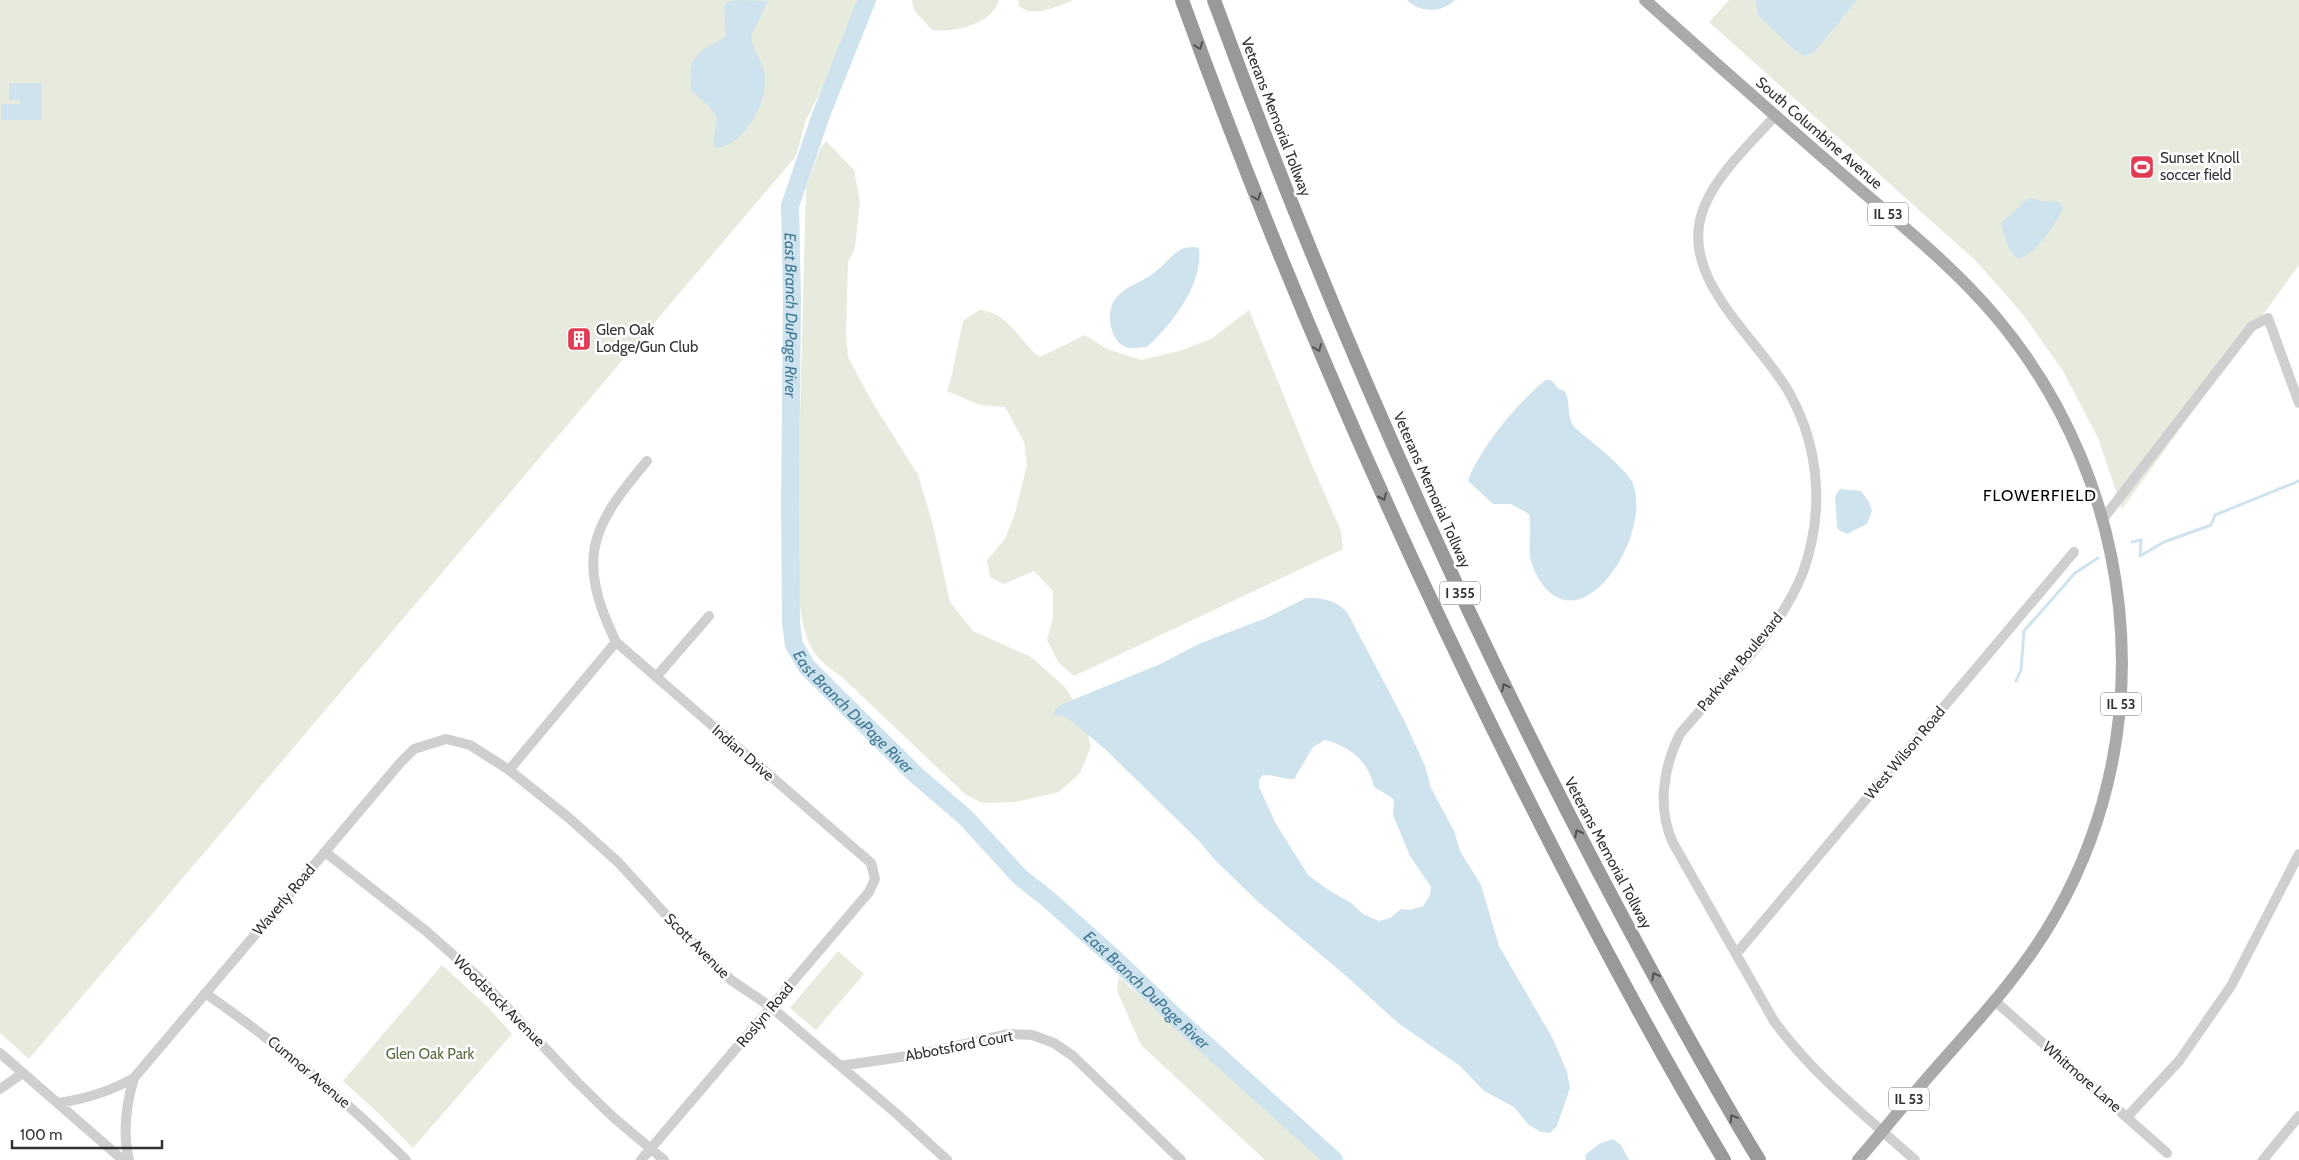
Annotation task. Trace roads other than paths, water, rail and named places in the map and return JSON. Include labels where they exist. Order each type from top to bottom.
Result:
[{"type":"highway","name":"I 355","points":[[1182,0],[1287,274],[1403,542],[1563,869],[1653,1040],[1724,1160]]},
{"type":"highway","name":"Veterans Memorial Tollway","points":[[1214,0],[1311,255],[1472,620],[1557,793],[1620,914],[1719,1094],[1758,1160]]},
{"type":"main road","name":"South Columbine Avenue","points":[[1645,0],[1775,116],[1942,260],[1996,316],[2030,360],[2056,402],[2077,447],[2103,519],[2118,589],[2123,649],[2120,718],[2108,784],[2086,852],[2068,892],[2032,953],[1995,1001],[1883,1131]]},
{"type":"main road","name":"IL 53","points":[[1858,1160],[1883,1131]]},
{"type":"street","name":"Parkview Boulevard","points":[[1775,116],[1712,191],[1704,206],[1700,224],[1700,260],[1715,292],[1776,372],[1790,394],[1804,425],[1816,478],[1816,508],[1812,537],[1803,572],[1783,612],[1680,734],[1673,748],[1666,775],[1665,819],[1673,843],[1774,1021],[1793,1047],[1820,1075],[1915,1160]]},
{"type":"street","points":[[2103,519],[2252,326],[2268,318],[2299,403]]},
{"type":"street","points":[[509,770],[616,642],[597,599],[594,581],[595,547],[598,532],[608,510],[647,460]]},
{"type":"street","name":"West Wilson Road","points":[[1736,954],[2074,552]]},
{"type":"street","points":[[656,677],[710,616]]},
{"type":"street","name":"Indian Drive","points":[[616,642],[871,863]]},
{"type":"street","name":"Scott Avenue","points":[[446,739],[470,745],[509,770],[569,818],[619,863],[678,928],[732,980],[771,1007],[947,1160]]},
{"type":"street","name":"Waverly Road","points":[[58,1103],[85,1099],[134,1078],[407,756],[424,745],[446,739]]},
{"type":"street","name":"Woodstock Avenue","points":[[325,852],[426,931],[477,976],[578,1083],[613,1117],[664,1160]]},
{"type":"street","points":[[2127,1117],[2179,1061],[2231,986],[2299,854]]},
{"type":"street","name":"Roslyn Road","points":[[641,1160],[869,892],[875,879],[871,863]]},
{"type":"street","name":"Cumnor Avenue","points":[[205,993],[253,1026],[318,1079],[360,1115],[406,1160]]},
{"type":"street","name":"Whitmore Lane","points":[[1995,1001],[2167,1153]]},
{"type":"street","name":"Abbotsford Court","points":[[840,1066],[922,1054],[1009,1034],[1032,1035],[1054,1043],[1073,1056],[1181,1160]]},
{"type":"street","points":[[0,1052],[123,1160]]},
{"type":"street","points":[[0,1089],[24,1073]]},
{"type":"street","name":"Waverly Road","points":[[129,1160],[126,1149],[126,1118],[134,1078]]},
{"type":"street","points":[[2263,1160],[2299,1116]]},
{"type":"water","points":[[735,0],[768,1],[751,36],[753,46],[763,66],[765,87],[758,110],[745,131],[737,139],[717,148],[713,146],[717,117],[709,106],[691,91],[691,70],[694,60],[702,50],[726,35],[724,6],[727,2]]},
{"type":"water","points":[[1407,0],[1455,0],[1444,7],[1431,10],[1418,7]]},
{"type":"water","points":[[1756,0],[1857,0],[1815,51],[1805,56],[1794,50],[1758,15]]},
{"type":"water","points":[[9,83],[42,83],[42,120],[1,120],[1,104],[20,104],[20,100],[9,100]]},
{"type":"water","points":[[2029,198],[2059,202],[2063,208],[2050,231],[2036,247],[2022,257],[2016,258],[2008,247],[2001,223]]},
{"type":"water","points":[[1196,247],[1199,249],[1199,263],[1191,290],[1166,327],[1147,347],[1128,348],[1122,345],[1113,333],[1110,318],[1113,304],[1119,294],[1147,278],[1179,251]]},
{"type":"water","points":[[1546,380],[1551,380],[1559,389],[1565,391],[1570,418],[1574,427],[1622,468],[1628,476],[1632,482],[1636,504],[1633,530],[1623,555],[1608,578],[1590,594],[1570,601],[1551,594],[1534,570],[1530,556],[1529,514],[1511,504],[1493,504],[1468,481],[1480,456],[1501,426],[1525,399]]},
{"type":"water","points":[[1840,489],[1861,491],[1869,502],[1872,511],[1867,524],[1847,534],[1837,527],[1835,496]]},
{"type":"water","points":[[1306,598],[1329,600],[1347,612],[1404,720],[1425,766],[1431,788],[1454,831],[1460,851],[1481,885],[1499,946],[1553,1039],[1567,1072],[1570,1088],[1557,1126],[1550,1133],[1541,1132],[1529,1125],[1514,1107],[1484,1091],[1460,1066],[1398,1023],[1256,900],[1106,750],[1066,717],[1054,715],[1055,709],[1060,705],[1158,665],[1201,643],[1266,618]],"holes":[[[1325,740],[1357,756],[1367,770],[1374,787],[1391,797],[1394,801],[1393,815],[1410,856],[1431,887],[1430,895],[1423,906],[1410,910],[1401,909],[1390,918],[1379,921],[1363,914],[1351,903],[1308,875],[1276,824],[1259,787],[1259,780],[1263,775],[1294,779],[1313,747]]]},
{"type":"water","points":[[1613,1139],[1621,1145],[1629,1160],[1585,1160],[1586,1154],[1599,1144]]},
{"type":"waterway","name":"East Branch DuPage River","points":[[867,0],[821,115],[790,206],[792,298],[791,623],[794,645],[807,667],[916,775],[965,817],[1020,877],[1048,899],[1114,958],[1183,1024],[1334,1160]]},
{"type":"waterway","points":[[2132,542],[2141,540],[2140,556],[2164,542],[2211,525],[2215,515],[2299,481]]},
{"type":"waterway","points":[[2016,681],[2021,670],[2024,631],[2075,573],[2098,558]]},
{"type":"place","name":"Sunset Knoll soccer field","points":[[2142,167]]},
{"type":"place","name":"Glen Oak Lodge/Gun Club","points":[[579,339]]},
{"type":"district","name":"FLOWERFIELD","points":[[2040,495]]},
{"type":"park label","name":"Glen Oak Park","points":[[430,1054]]}]
